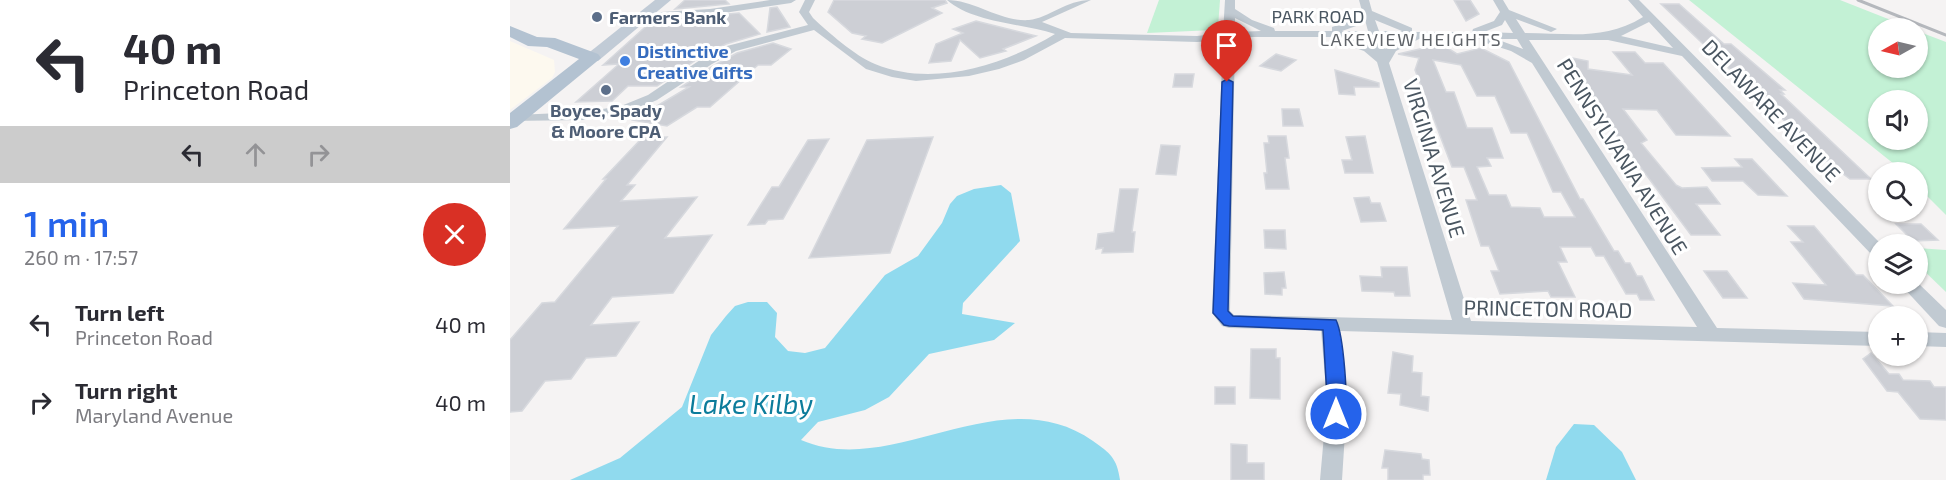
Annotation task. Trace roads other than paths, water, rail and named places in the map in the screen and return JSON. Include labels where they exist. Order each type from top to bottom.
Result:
[{"type":"main road","points":[[512,121],[664,0]]},
{"type":"main road","points":[[510,31],[534,42],[534,48],[585,63]]},
{"type":"street","points":[[645,16],[710,12],[791,0]]},
{"type":"street","points":[[810,0],[804,12],[806,17],[870,66],[907,76],[943,75],[984,68],[1027,54],[1062,35]]},
{"type":"street","name":"PARK ROAD","points":[[952,0],[968,4],[992,17],[1031,23],[1062,35],[1197,39],[1288,34],[1606,37],[1629,30],[1650,17]]},
{"type":"street","points":[[1031,23],[1086,0]]},
{"type":"street","name":"DELAWARE AVENUE","points":[[1633,0],[1868,241]]},
{"type":"street","points":[[1230,5],[1254,25],[1288,34]]},
{"type":"street","points":[[1228,59],[1230,5]]},
{"type":"street","points":[[1314,34],[1355,22],[1366,6],[1397,26],[1430,35]]},
{"type":"street","name":"VIRGINIA AVENUE","points":[[1366,6],[1464,329]]},
{"type":"street","points":[[1458,35],[1490,27],[1504,18],[1502,6]]},
{"type":"street","points":[[1502,6],[1529,23],[1584,36]]},
{"type":"street","name":"PENNSYLVANIA AVENUE","points":[[1502,6],[1712,335]]},
{"type":"street","points":[[512,121],[588,116],[626,108],[672,88],[709,61],[729,50],[818,26]]},
{"type":"street","points":[[1228,59],[1252,42],[1288,34]]},
{"type":"street","points":[[1314,34],[1357,44],[1384,62],[1388,51],[1395,46],[1430,35]]},
{"type":"street","points":[[1458,35],[1515,49],[1540,65]]},
{"type":"street","points":[[1540,65],[1539,58],[1545,49],[1561,40],[1584,36]]},
{"type":"street","points":[[1606,37],[1686,54]]},
{"type":"street","name":"PRINCETON ROAD","points":[[1228,59],[1221,313],[1229,321],[1868,339]]},
{"type":"street","points":[[1920,294],[1946,321]]},
{"type":"street","points":[[1330,324],[1337,393],[1335,456],[1331,480]]},
{"type":"street","points":[[1928,339],[1946,340]]},
{"type":"water","name":"Lake Kilby","points":[[1001,185],[1011,193],[1020,241],[963,303],[962,314],[1015,323],[994,340],[929,354],[889,397],[865,410],[818,422],[801,440],[836,449],[872,448],[984,423],[1021,419],[1058,424],[1093,441],[1112,457],[1120,480],[570,480],[620,458],[682,407],[711,335],[735,306],[748,302],[767,302],[777,313],[775,337],[788,351],[805,353],[825,348],[885,275],[918,256],[942,223],[950,204],[957,196],[974,189]]},
{"type":"water","points":[[1574,424],[1594,425],[1622,452],[1636,480],[1546,480],[1556,447]]},
{"type":"railway","points":[[1858,0],[1946,35]]},
{"type":"place","name":"Farmers Bank","points":[[597,17]]},
{"type":"place","name":"Distinctive Creative Gifts","points":[[625,61]]},
{"type":"place","name":"Boyce, Spady & Moore CPA","points":[[606,90]]},
{"type":"district","name":"LAKEVIEW HEIGHTS","points":[[1411,39]]}]
